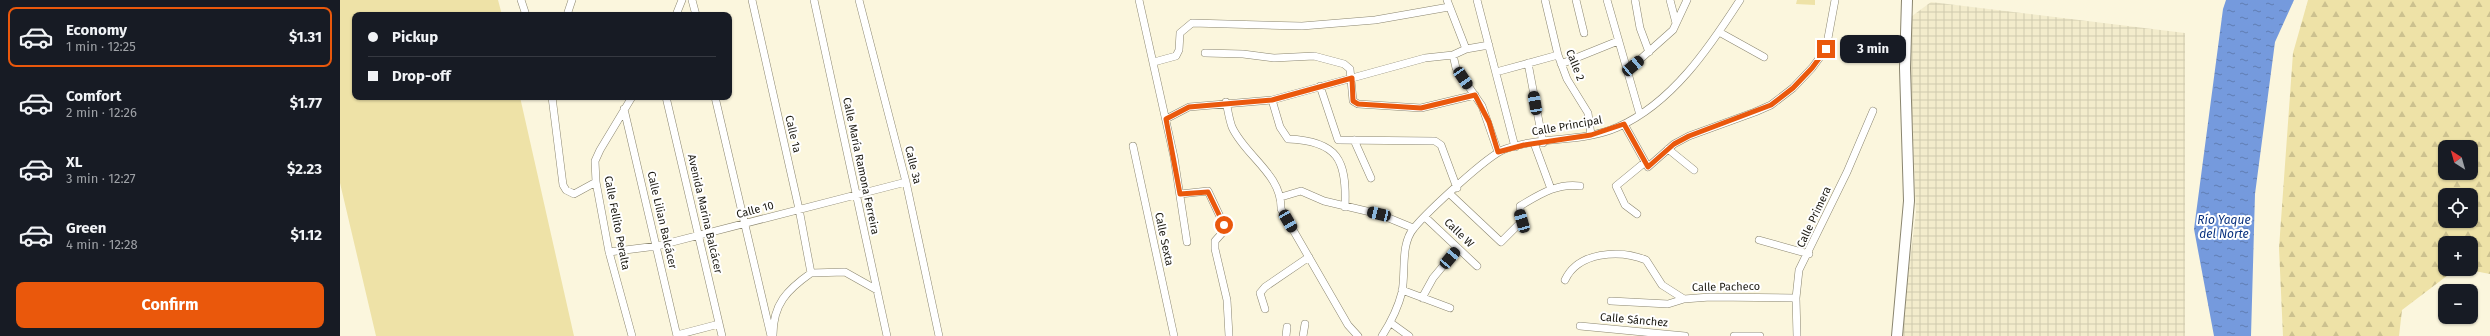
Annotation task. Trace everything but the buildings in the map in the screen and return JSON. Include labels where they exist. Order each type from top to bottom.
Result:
[{"type":"main road","points":[[1897,336],[1909,201],[1905,68],[1907,0]]},
{"type":"street","points":[[521,0],[525,12]]},
{"type":"street","points":[[568,12],[572,0]]},
{"type":"street","points":[[677,12],[682,0]]},
{"type":"street","points":[[692,0],[695,12]]},
{"type":"street","name":"Calle 1a","points":[[752,0],[799,209],[811,273]]},
{"type":"street","name":"Calle María Ramona Ferreira","points":[[814,0],[887,336]]},
{"type":"street","name":"Calle 3a","points":[[859,0],[906,182],[939,336]]},
{"type":"street","points":[[1139,0],[1166,119],[1187,242]]},
{"type":"street","points":[[1477,0],[1515,147]]},
{"type":"street","name":"Calle 2","points":[[1545,0],[1561,64],[1567,79],[1588,113],[1591,135]]},
{"type":"street","points":[[1576,0],[1584,33]]},
{"type":"street","points":[[1607,0],[1640,115]]},
{"type":"street","points":[[1635,0],[1640,28],[1649,52]]},
{"type":"street","points":[[1670,0],[1676,24]]},
{"type":"street","points":[[1627,71],[1673,30],[1687,0]]},
{"type":"street","name":"Calle Principal","points":[[1382,336],[1391,323],[1402,290],[1407,244],[1413,228],[1425,216],[1498,152],[1534,143],[1591,135],[1624,124],[1640,115],[1669,92],[1719,32],[1740,0]]},
{"type":"street","points":[[1624,124],[1644,163],[1649,167],[1668,149],[1689,136],[1771,105],[1793,88],[1812,68],[1826,49],[1835,0]]},
{"type":"street","points":[[1154,62],[1176,56],[1180,50],[1180,33],[1192,23],[1302,26],[1375,20],[1448,4],[1466,49]]},
{"type":"street","points":[[1719,32],[1764,57]]},
{"type":"street","points":[[1561,64],[1618,41]]},
{"type":"street","points":[[1166,119],[1189,107],[1226,102],[1272,100],[1425,58],[1453,55],[1466,49],[1489,45]]},
{"type":"street","points":[[1205,54],[1243,54],[1274,58],[1314,56],[1344,64],[1350,69],[1353,101],[1358,104],[1421,108],[1475,95]]},
{"type":"street","points":[[1453,55],[1456,68],[1475,95],[1489,122],[1498,152]]},
{"type":"street","points":[[1496,72],[1558,55]]},
{"type":"street","points":[[1528,63],[1542,143]]},
{"type":"street","points":[[1320,86],[1338,140],[1333,151]]},
{"type":"street","points":[[552,100],[563,185],[566,190],[574,194],[596,182]]},
{"type":"street","name":"Calle Fellito Peralta","points":[[630,100],[597,156],[596,182],[609,252],[632,336]]},
{"type":"street","name":"Avenida Marina Balcácer","points":[[667,100],[722,336]]},
{"type":"street","points":[[716,100],[744,224],[772,336]]},
{"type":"street","points":[[1272,100],[1280,127],[1288,139],[1298,139],[1333,151],[1343,168],[1346,180],[1345,207]]},
{"type":"street","points":[[1226,102],[1232,128],[1275,183],[1281,198],[1281,208],[1348,325],[1358,336]]},
{"type":"street","name":"Calle Lilian Balcácer","points":[[624,109],[677,335]]},
{"type":"street","name":"Calle Primera","points":[[1797,336],[1796,298],[1799,270],[1809,254],[1874,111]]},
{"type":"street","points":[[1338,140],[1435,141],[1441,145],[1456,188]]},
{"type":"street","points":[[1354,140],[1370,178]]},
{"type":"street","points":[[1534,143],[1550,189]]},
{"type":"street","name":"Calle Sexta","points":[[1133,146],[1174,336]]},
{"type":"street","points":[[1668,149],[1694,170]]},
{"type":"street","points":[[1637,214],[1629,210],[1616,188],[1619,182],[1644,163]]},
{"type":"street","name":"Calle 10","points":[[609,252],[657,246],[906,182]]},
{"type":"street","points":[[1450,194],[1501,242],[1522,222],[1520,206],[1550,189],[1571,185],[1580,186]]},
{"type":"street","points":[[1281,198],[1301,191],[1345,207],[1379,214],[1413,228]]},
{"type":"street","points":[[1180,194],[1208,192],[1224,225],[1223,232],[1215,241],[1215,249],[1227,300],[1229,336]]},
{"type":"street","name":"Calle W","points":[[1425,216],[1477,266]]},
{"type":"street","points":[[1759,240],[1809,254]]},
{"type":"street","points":[[1422,298],[1433,278],[1458,248]]},
{"type":"street","name":"Calle Pacheco","points":[[1565,280],[1569,271],[1583,260],[1619,254],[1646,260],[1662,285],[1684,299],[1710,297],[1796,298]]},
{"type":"street","points":[[1265,309],[1260,293],[1265,287],[1309,257]]},
{"type":"street","points":[[772,336],[773,318],[782,298],[811,273],[845,272],[877,290]]},
{"type":"street","points":[[1402,290],[1450,308]]},
{"type":"street","points":[[1611,301],[1668,304],[1684,299]]},
{"type":"street","points":[[1391,323],[1409,336]]},
{"type":"street","points":[[677,335],[719,324]]},
{"type":"street","points":[[1303,336],[1305,324]]},
{"type":"street","name":"Calle Sánchez","points":[[1580,326],[1685,336]]},
{"type":"street","points":[[1286,336],[1287,327]]},
{"type":"street","points":[[1734,336],[1760,336]]},
{"type":"shaded area","points":[[1931,2],[2185,33],[2185,336],[1901,336],[1916,212],[1908,19]]},
{"type":"green space","points":[[340,0],[498,0],[501,12],[352,12],[352,100],[521,100],[574,336],[376,336],[340,183]]},
{"type":"green space","points":[[1797,0],[1815,0],[1815,5],[1796,4]]},
{"type":"green space","points":[[2308,0],[2490,0],[2490,274],[2478,272],[2478,236],[2438,236],[2438,276],[2447,276],[2402,310],[2399,336],[2283,336],[2279,248],[2293,53]]},
{"type":"water","name":"Río Yaque del Norte","points":[[2226,0],[2294,0],[2275,42],[2255,194],[2251,336],[2214,336],[2194,229],[2223,9]]},
{"type":"route","points":[[1224,225],[1211,194],[1208,192],[1180,194],[1176,184],[1174,157],[1166,119],[1189,107],[1226,102],[1272,100],[1352,78],[1353,101],[1358,104],[1401,109],[1421,108],[1475,95],[1489,122],[1498,152],[1534,143],[1591,135],[1610,130],[1624,124],[1646,167],[1649,167],[1674,144],[1689,136],[1771,105],[1793,88],[1812,68],[1826,49]]}]
